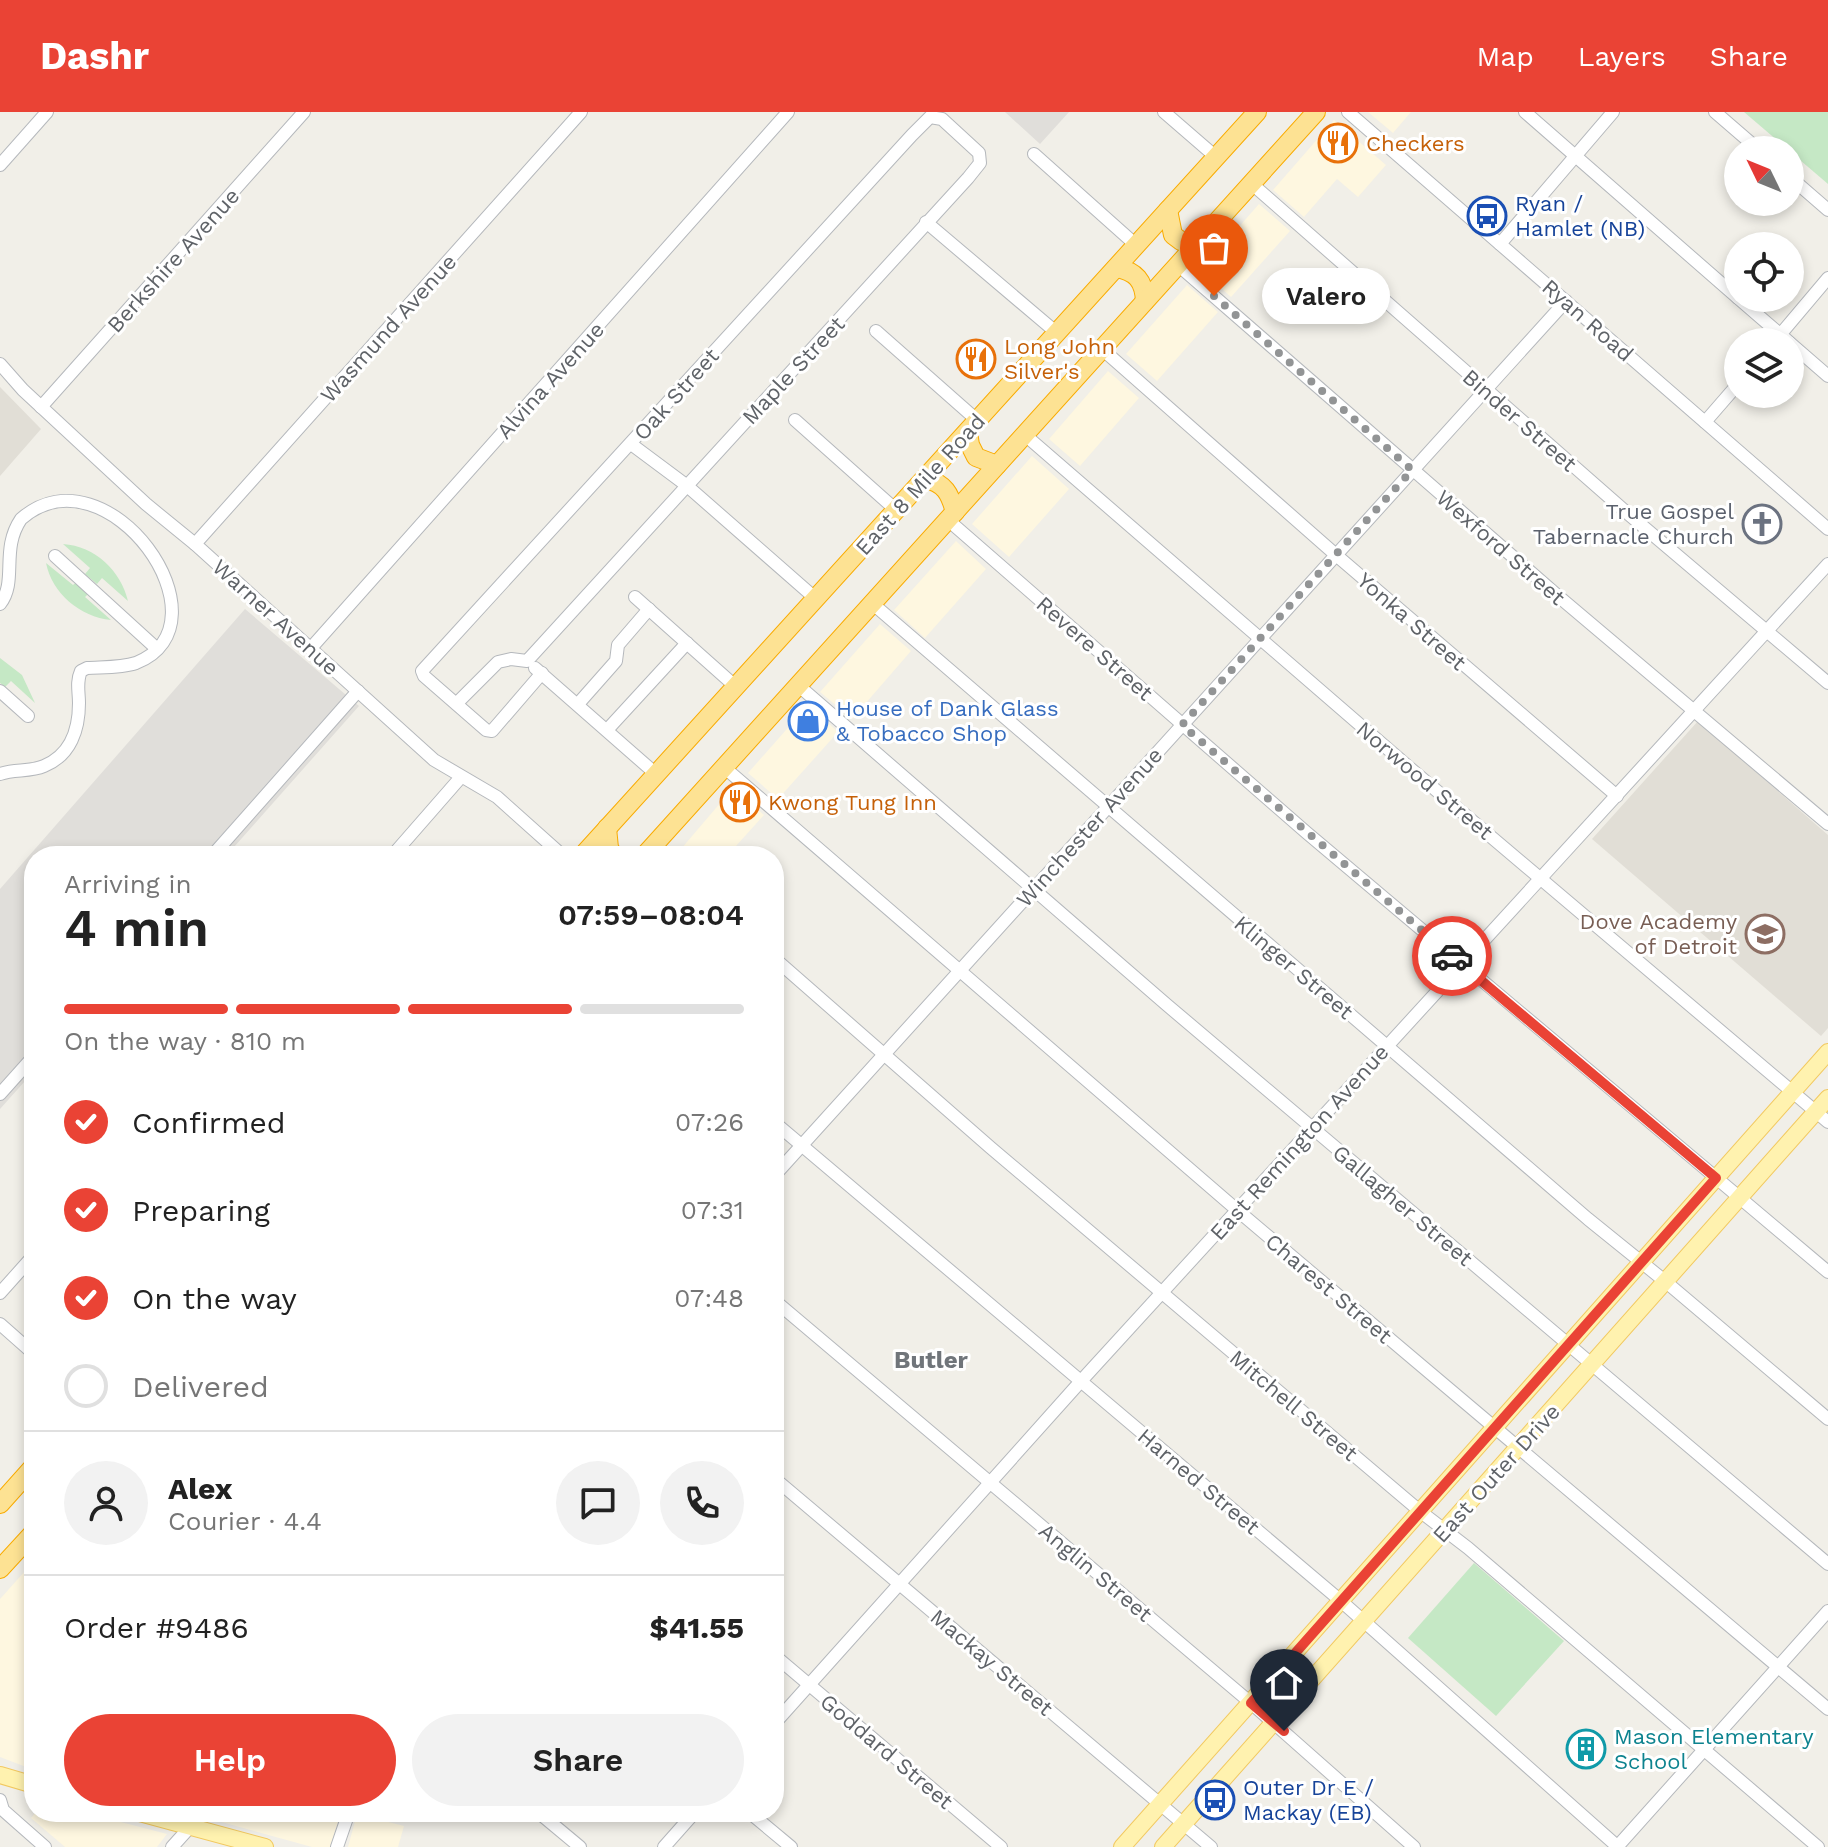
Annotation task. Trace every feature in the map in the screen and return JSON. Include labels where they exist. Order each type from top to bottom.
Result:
[{"type":"highway","name":"East 8 Mile Road","points":[[591,846],[1257,112]]},
{"type":"highway","name":"East 8 Mile Road","points":[[658,846],[1316,112]]},
{"type":"highway","points":[[1168,210],[1173,235],[1196,245]]},
{"type":"highway","points":[[1116,268],[1139,278],[1145,291],[1145,301]]},
{"type":"highway","points":[[973,426],[970,445],[976,457],[997,465]]},
{"type":"highway","points":[[925,479],[944,487],[952,498],[952,516]]},
{"type":"highway","points":[[607,828],[609,846]]},
{"type":"highway","points":[[3,1500],[24,1477]]},
{"type":"highway","points":[[3,1500],[24,1482]]},
{"type":"highway","points":[[0,1569],[24,1543]]},
{"type":"main road","name":"East Outer Drive","points":[[1122,1847],[1828,1052]]},
{"type":"main road","name":"East Outer Drive","points":[[1163,1847],[1740,1197],[1822,1117],[1828,1098]]},
{"type":"main road","points":[[0,1776],[24,1782]]},
{"type":"main road","points":[[172,1822],[265,1847]]},
{"type":"street","points":[[0,165],[47,112]]},
{"type":"street","name":"Berkshire Avenue","points":[[41,407],[304,112]]},
{"type":"street","name":"Wasmund Avenue","points":[[195,544],[581,112]]},
{"type":"street","name":"Alvina Avenue","points":[[311,648],[788,112]]},
{"type":"street","points":[[1164,112],[1216,157]]},
{"type":"street","name":"Ryan Road","points":[[1348,112],[1828,529]]},
{"type":"street","points":[[1525,112],[1724,286]]},
{"type":"street","points":[[1500,244],[1613,112]]},
{"type":"street","points":[[1715,112],[1743,136]]},
{"type":"street","name":"Maple Street","points":[[527,661],[968,178],[981,158],[979,153],[942,119],[930,117]]},
{"type":"street","name":"Oak Street","points":[[456,704],[422,671],[930,117]]},
{"type":"street","points":[[1034,154],[1136,245]]},
{"type":"street","name":"Binder Street","points":[[1252,184],[1485,390],[1828,683]]},
{"type":"street","points":[[1804,189],[1828,210]]},
{"type":"street","points":[[926,222],[1057,333]]},
{"type":"street","name":"Wexford Street","points":[[1178,265],[1412,470],[1828,824]]},
{"type":"street","points":[[1792,328],[1828,278]]},
{"type":"street","name":"Winchester Avenue","points":[[784,1165],[1566,301]]},
{"type":"street","points":[[1753,312],[1770,328]]},
{"type":"street","points":[[876,331],[973,426]]},
{"type":"street","name":"Yonka Street","points":[[1102,349],[1617,796]]},
{"type":"street","points":[[1804,357],[1828,376]]},
{"type":"street","name":"Warner Avenue","points":[[0,364],[136,515],[148,525],[195,544],[434,760],[497,797],[552,846]]},
{"type":"street","points":[[1705,422],[1724,400]]},
{"type":"street","points":[[795,420],[896,510]]},
{"type":"street","name":"Norwood Street","points":[[1025,435],[1822,1117]]},
{"type":"street","points":[[631,444],[686,485],[815,598]]},
{"type":"street","points":[[0,604],[6,592],[5,542],[19,522],[30,513],[53,504],[80,504],[109,514],[136,515],[148,525],[170,600],[167,633],[156,648],[133,664],[81,671],[78,681],[78,726],[71,743],[58,758],[46,766],[4,770]]},
{"type":"street","name":"Revere Street","points":[[952,516],[1182,725],[1828,1272]]},
{"type":"street","points":[[55,556],[156,648]]},
{"type":"street","name":"East Remington Avenue","points":[[784,1713],[1081,1381],[1828,564]]},
{"type":"street","points":[[635,597],[735,686]]},
{"type":"street","name":"Klinger Street","points":[[873,604],[1641,1263],[1828,1419]]},
{"type":"street","points":[[578,704],[616,661],[618,645],[649,609]]},
{"type":"street","points":[[607,730],[687,643]]},
{"type":"street","points":[[542,673],[492,731],[456,704],[498,662],[505,659],[527,661],[542,673],[578,704],[656,774]]},
{"type":"street","name":"Gallagher Street","points":[[799,686],[1312,1128],[1828,1564]]},
{"type":"street","points":[[0,691],[28,716]]},
{"type":"street","points":[[221,846],[358,691]]},
{"type":"street","name":"Charest Street","points":[[725,768],[1237,1210],[1828,1709]]},
{"type":"street","points":[[401,846],[461,777]]},
{"type":"street","name":"Mitchell Street","points":[[784,967],[1161,1293],[1421,1512],[1446,1529],[1818,1847]]},
{"type":"street","points":[[0,1094],[24,1067]]},
{"type":"street","name":"Harned Street","points":[[784,1130],[1341,1601],[1618,1847]]},
{"type":"street","points":[[0,1293],[24,1266]]},
{"type":"street","name":"Anglin Street","points":[[784,1308],[1274,1722],[1414,1847]]},
{"type":"street","points":[[0,1324],[24,1345]]},
{"type":"street","name":"Mackay Street","points":[[784,1486],[1211,1847]]},
{"type":"street","points":[[1618,1847],[1828,1611]]},
{"type":"street","name":"Goddard Street","points":[[784,1664],[1001,1847]]},
{"type":"street","points":[[1,1806],[45,1847]]},
{"type":"street","points":[[337,1847],[346,1822]]},
{"type":"street","points":[[550,1822],[580,1847]]},
{"type":"street","points":[[664,1847],[686,1822]]},
{"type":"street","points":[[761,1822],[791,1847]]},
{"type":"street","points":[[172,1847],[190,1827]]},
{"type":"shaded area","points":[[1005,112],[1069,112],[1040,144]]},
{"type":"shaded area","points":[[1368,112],[1411,112],[1393,133]]},
{"type":"shaded area","points":[[1334,120],[1386,165],[1358,197],[1337,179],[1304,217],[1273,190]]},
{"type":"shaded area","points":[[1259,204],[1290,231],[1231,297],[1201,270]]},
{"type":"shaded area","points":[[1187,285],[1218,312],[1157,381],[1126,354]]},
{"type":"shaded area","points":[[1108,371],[1139,398],[1080,466],[1049,439]]},
{"type":"shaded area","points":[[0,387],[41,429],[0,476]]},
{"type":"shaded area","points":[[1032,456],[1069,489],[1009,557],[972,524]]},
{"type":"shaded area","points":[[956,541],[986,569],[925,638],[894,610]]},
{"type":"shaded area","points":[[245,609],[359,706],[235,846],[38,846]]},
{"type":"shaded area","points":[[880,624],[911,651],[852,719],[820,692]]},
{"type":"shaded area","points":[[808,705],[838,732],[778,799],[748,773]]},
{"type":"shaded area","name":"Dove Academy of Detroit","points":[[1698,721],[1828,835],[1828,1028],[1821,1036],[1592,839]]},
{"type":"shaded area","points":[[733,788],[764,815],[736,846],[684,846]]},
{"type":"shaded area","points":[[24,862],[24,1082],[0,1109],[0,889]]},
{"type":"shaded area","points":[[24,1572],[24,1766],[0,1757],[0,1599]]},
{"type":"shaded area","points":[[36,1822],[121,1822],[167,1834],[157,1847],[65,1847]]},
{"type":"shaded area","points":[[221,1822],[338,1822],[330,1847],[312,1847]]},
{"type":"shaded area","points":[[355,1822],[388,1822],[404,1826],[398,1847],[348,1847]]},
{"type":"green space","points":[[1744,112],[1828,112],[1828,184],[1804,163],[1804,136],[1772,136]]},
{"type":"green space","points":[[63,544],[86,550],[105,562],[125,590],[128,601],[102,578],[97,584],[85,574],[90,568]]},
{"type":"green space","points":[[46,563],[73,585],[79,580],[91,591],[85,597],[111,620],[89,614],[69,602],[54,584]]},
{"type":"green space","points":[[0,658],[22,675],[35,703],[11,681],[5,687],[0,683]]},
{"type":"green space","points":[[1474,1563],[1564,1641],[1496,1716],[1408,1638]]},
{"type":"way so far","points":[[1214,296],[1412,470],[1182,725],[1452,956]]},
{"type":"place","name":"Checkers","points":[[1338,143]]},
{"type":"place","name":"Ryan / Hamlet (NB)","points":[[1487,216]]},
{"type":"place","name":"Valero","points":[[1214,296]]},
{"type":"place","name":"Long John Silver's","points":[[976,359]]},
{"type":"place","name":"True Gospel Tabernacle Church","points":[[1762,524]]},
{"type":"place","name":"House of Dank Glass & Tobacco Shop","points":[[808,721]]},
{"type":"place","name":"Kwong Tung Inn","points":[[740,802]]},
{"type":"place","name":"Dove Academy of Detroit","points":[[1765,934]]},
{"type":"place","name":"Mason Elementary School","points":[[1586,1749]]},
{"type":"place","name":"Outer Dr E / Mackay (EB)","points":[[1215,1800]]},
{"type":"district","name":"Butler","points":[[931,1360]]},
{"type":"route","points":[[1284,1731],[1251,1703],[1716,1178],[1452,956]]}]
